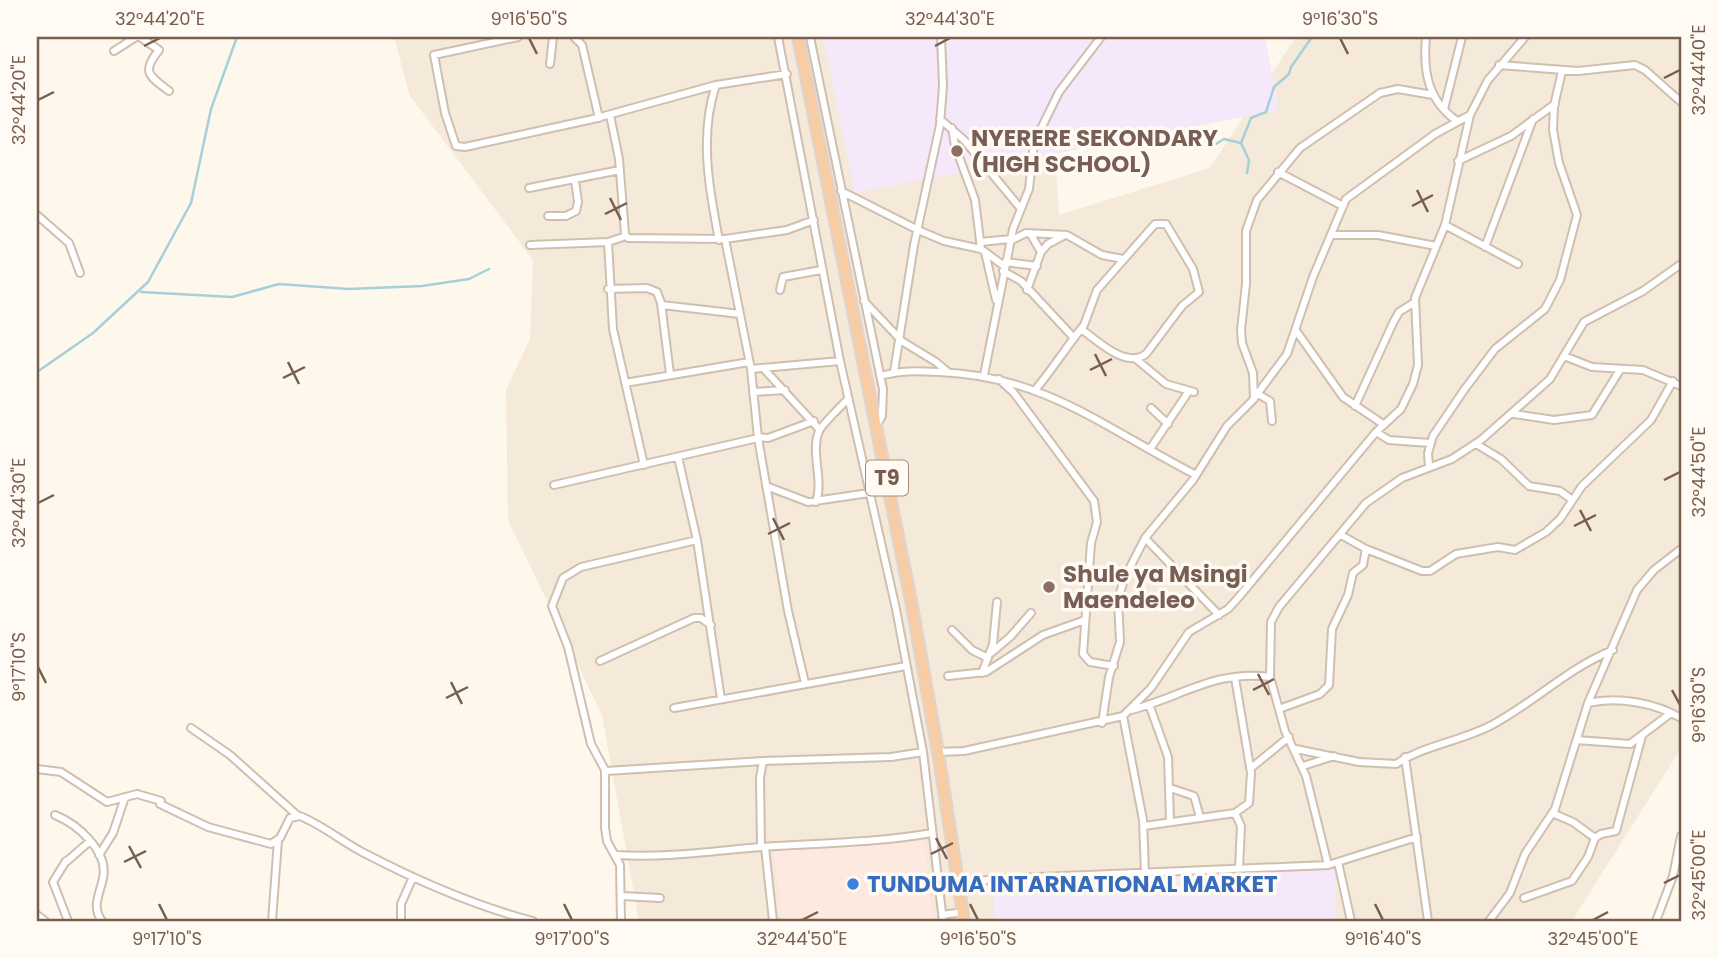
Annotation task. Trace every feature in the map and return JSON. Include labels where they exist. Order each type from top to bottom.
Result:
[{"type":"highway","name":"T9","points":[[798,37],[912,606],[939,752],[963,917]]},
{"type":"street","points":[[114,51],[138,37],[159,50],[148,69],[155,81],[169,91]]},
{"type":"street","points":[[474,37],[478,45]]},
{"type":"street","points":[[518,37],[436,54],[433,59],[456,146],[465,147],[599,118],[716,85],[787,74]]},
{"type":"street","points":[[550,64],[553,37]]},
{"type":"street","points":[[574,37],[582,46],[599,118]]},
{"type":"street","points":[[778,37],[814,220],[821,270],[896,609],[923,752],[942,918],[963,917]]},
{"type":"street","points":[[810,37],[880,376],[884,405],[877,426]]},
{"type":"street","points":[[894,372],[940,119],[941,37]]},
{"type":"street","points":[[984,375],[1004,266],[1029,189],[1034,143],[1059,92],[1101,37]]},
{"type":"street","points":[[1426,37],[1424,70],[1433,95],[1457,121]]},
{"type":"street","points":[[1444,109],[1462,37]]},
{"type":"street","points":[[939,752],[964,751],[1072,726],[1102,723],[1123,716],[1151,688],[1181,640],[1202,623],[1219,615],[1238,598],[1376,432],[1401,409],[1413,384],[1418,365],[1415,302],[1445,225],[1470,115],[1499,65],[1525,37]]},
{"type":"street","points":[[1499,65],[1562,71],[1635,65],[1645,70],[1681,102]]},
{"type":"street","points":[[1429,467],[1430,443],[1488,356],[1545,309],[1560,280],[1577,215],[1559,163],[1553,130],[1562,71]]},
{"type":"street","points":[[716,85],[709,106],[708,172],[750,366],[766,486],[794,643],[805,683]]},
{"type":"street","points":[[1256,396],[1253,373],[1241,335],[1246,284],[1246,231],[1257,200],[1300,148],[1380,93],[1398,89],[1433,95]]},
{"type":"street","points":[[1458,161],[1511,136],[1555,104]]},
{"type":"street","points":[[610,115],[620,170],[626,236]]},
{"type":"street","points":[[1102,723],[1120,642],[1119,593],[1125,577],[1145,538],[1196,475],[1227,426],[1256,396],[1287,354],[1297,332],[1313,277],[1343,206],[1353,192],[1457,121],[1470,115]]},
{"type":"street","points":[[940,119],[952,128],[1021,209]]},
{"type":"street","points":[[1485,247],[1533,119]]},
{"type":"street","points":[[952,128],[955,146],[975,200],[982,247],[997,302]]},
{"type":"street","points":[[529,188],[620,170]]},
{"type":"street","points":[[1278,172],[1343,206]]},
{"type":"street","points":[[548,216],[566,216],[576,211],[578,202],[575,180]]},
{"type":"street","points":[[841,191],[944,241],[982,247],[1030,233],[1065,235],[1078,238],[1102,255],[1123,259]]},
{"type":"street","points":[[37,215],[69,243],[80,273]]},
{"type":"street","points":[[626,236],[632,240],[722,239],[787,230],[814,220]]},
{"type":"street","points":[[1035,390],[1081,328],[1097,290],[1155,224],[1162,222],[1182,250],[1199,283],[1199,292],[1182,306],[1146,354],[1136,359]]},
{"type":"street","points":[[1445,225],[1518,264]]},
{"type":"street","points":[[1030,233],[1041,252]]},
{"type":"street","points":[[1333,234],[1378,235],[1436,246]]},
{"type":"street","points":[[1027,290],[1041,252],[1065,235]]},
{"type":"street","points":[[530,245],[608,242],[626,236]]},
{"type":"street","points":[[608,242],[608,289],[613,329],[644,465]]},
{"type":"street","points":[[982,247],[1074,338]]},
{"type":"street","points":[[1328,865],[1303,766],[1289,737],[1270,677],[1274,615],[1376,495],[1402,478],[1451,459],[1476,444],[1514,414],[1550,379],[1584,322],[1626,300],[1681,264]]},
{"type":"street","points":[[1004,266],[1037,266]]},
{"type":"street","points":[[780,290],[783,277],[821,270]]},
{"type":"street","points":[[608,289],[654,288],[662,304],[670,374]]},
{"type":"street","points":[[863,299],[900,340],[948,372]]},
{"type":"street","points":[[1354,406],[1399,312],[1415,302]]},
{"type":"street","points":[[662,304],[740,314]]},
{"type":"street","points":[[1081,328],[1115,352],[1136,359],[1166,384],[1192,392],[1150,449]]},
{"type":"street","points":[[1297,332],[1321,362],[1340,393],[1354,406],[1383,424]]},
{"type":"street","points":[[1564,356],[1592,367],[1643,370],[1681,386]]},
{"type":"street","points":[[625,383],[670,374],[840,361]]},
{"type":"street","points":[[763,368],[819,429],[817,449],[820,480],[816,502]]},
{"type":"street","points":[[1514,414],[1554,420],[1592,415],[1620,370]]},
{"type":"street","points":[[880,376],[894,372],[984,375],[1035,390],[1074,405],[1196,475]]},
{"type":"street","points":[[999,379],[1014,393],[1094,501],[1097,522],[1088,579],[1085,659],[1114,666]]},
{"type":"street","points":[[1341,535],[1366,549],[1427,572],[1456,554],[1498,547],[1515,550],[1555,524],[1571,499],[1651,420],[1673,381]]},
{"type":"street","points":[[753,392],[785,390]]},
{"type":"street","points":[[1256,396],[1270,401],[1272,421]]},
{"type":"street","points":[[819,429],[848,399]]},
{"type":"street","points":[[1151,408],[1168,424]]},
{"type":"street","points":[[554,485],[758,438],[768,438],[814,421]]},
{"type":"street","points":[[1376,432],[1389,440],[1430,443]]},
{"type":"street","points":[[1476,444],[1508,464],[1529,486],[1560,491],[1571,499]]},
{"type":"street","points":[[678,457],[697,540],[721,699]]},
{"type":"street","points":[[766,486],[808,502],[869,493]]},
{"type":"street","points":[[1145,538],[1189,580],[1219,615]]},
{"type":"street","points":[[621,921],[622,896],[617,855],[607,841],[606,771],[591,744],[568,648],[552,606],[563,578],[581,567],[697,540]]},
{"type":"street","points":[[1279,709],[1320,694],[1329,685],[1328,660],[1334,622],[1348,595],[1353,573],[1363,565],[1366,549]]},
{"type":"street","points":[[1489,921],[1510,893],[1525,854],[1552,813],[1588,703],[1614,650],[1637,590],[1654,570],[1681,549]]},
{"type":"street","points":[[1088,579],[1102,575],[1125,577]]},
{"type":"street","points":[[982,673],[998,624],[997,602]]},
{"type":"street","points":[[896,609],[912,606]]},
{"type":"street","points":[[989,656],[1031,613]]},
{"type":"street","points":[[600,661],[694,618],[701,618],[711,625]]},
{"type":"street","points":[[948,676],[982,673],[1008,660],[1042,635],[1085,620]]},
{"type":"street","points":[[952,630],[972,650],[989,656]]},
{"type":"street","points":[[902,642],[918,639]]},
{"type":"street","points":[[1296,749],[1396,764],[1405,757],[1488,726],[1565,673],[1614,650]]},
{"type":"street","points":[[674,708],[905,666]]},
{"type":"street","points":[[1129,710],[1187,688],[1235,678],[1270,677]]},
{"type":"street","points":[[1144,826],[1235,813],[1249,803],[1251,768],[1235,678]]},
{"type":"street","points":[[1588,703],[1605,700],[1634,703],[1681,718]]},
{"type":"street","points":[[1149,704],[1168,757],[1170,821]]},
{"type":"street","points":[[1577,740],[1625,744],[1642,736],[1671,713]]},
{"type":"street","points":[[1123,716],[1144,826],[1145,874]]},
{"type":"street","points":[[191,728],[230,755],[298,816],[413,877],[495,912],[533,921]]},
{"type":"street","points":[[1524,898],[1562,888],[1572,881],[1588,857],[1595,838],[1616,831],[1642,736]]},
{"type":"street","points":[[1251,768],[1289,737]]},
{"type":"street","points":[[606,771],[763,761],[891,757],[923,752]]},
{"type":"street","points":[[1303,766],[1336,756]]},
{"type":"street","points":[[1405,757],[1428,921]]},
{"type":"street","points":[[763,761],[760,778],[763,847],[773,921]]},
{"type":"street","points":[[37,769],[61,772],[107,802],[125,797],[148,796],[208,827],[271,844],[278,840]]},
{"type":"street","points":[[1170,788],[1194,796],[1200,817]]},
{"type":"street","points":[[99,855],[113,833],[125,797]]},
{"type":"street","points":[[1235,813],[1241,826],[1239,868]]},
{"type":"street","points":[[1552,813],[1573,822],[1595,838]]},
{"type":"street","points":[[55,815],[66,819],[90,841],[99,855],[104,876],[96,909],[102,921]]},
{"type":"street","points":[[272,921],[278,840],[290,818],[298,816]]},
{"type":"street","points":[[617,855],[719,853],[763,847],[873,841],[932,833]]},
{"type":"street","points":[[1656,921],[1673,876],[1681,836]]},
{"type":"street","points":[[960,884],[994,879],[1328,865],[1417,837]]},
{"type":"street","points":[[68,921],[53,882],[66,862],[90,841]]},
{"type":"street","points":[[1338,862],[1351,921]]},
{"type":"street","points":[[401,921],[401,904],[413,877]]},
{"type":"street","points":[[622,896],[660,898]]},
{"type":"street","points":[[37,915],[46,921]]},
{"type":"shaded area","points":[[394,37],[1047,37],[1059,215],[1210,168],[1296,37],[1681,37],[1681,748],[1572,921],[639,921],[602,715],[508,520],[506,390],[530,339],[533,260],[410,96]]},
{"type":"shaded area","name":"NYERERE SEKONDARY (HIGH SCHOOL)","points":[[823,37],[1265,37],[1279,110],[855,193]]},
{"type":"shaded area","name":"TUNDUMA INTARNATIONAL MARKET","points":[[924,838],[933,921],[782,921],[774,847]]},
{"type":"shaded area","points":[[1335,865],[1335,921],[994,921],[994,886]]},
{"type":"waterway","points":[[37,372],[93,333],[148,282],[191,203],[211,109],[237,37]]},
{"type":"waterway","points":[[1241,143],[1251,118],[1266,112],[1274,87],[1289,74],[1312,37]]},
{"type":"waterway","points":[[1211,147],[1224,139],[1241,143],[1249,160],[1247,173]]},
{"type":"waterway","points":[[141,292],[232,297],[279,284],[349,289],[422,286],[469,279],[489,269]]},
{"type":"place","name":"NYERERE SEKONDARY (HIGH SCHOOL)","points":[[957,151]]},
{"type":"place","name":"Shule ya Msingi Maendeleo","points":[[1049,587]]},
{"type":"place","name":"TUNDUMA INTARNATIONAL MARKET","points":[[853,884]]}]
